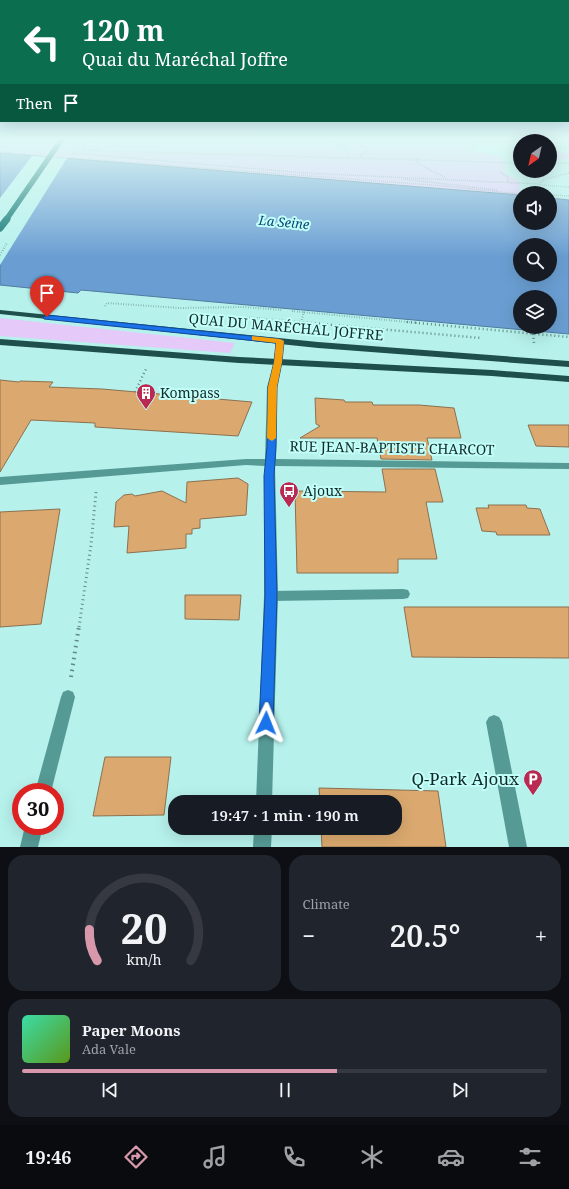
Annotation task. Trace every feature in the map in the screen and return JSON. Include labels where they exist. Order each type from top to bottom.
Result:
[{"type":"main road","points":[[0,228],[34,179]]},
{"type":"main road","name":"QUAI DU MARÉCHAL JOFFRE","points":[[0,312],[280,341],[569,364]]},
{"type":"main road","points":[[0,342],[154,354],[492,373],[569,379]]},
{"type":"street","points":[[264,795],[271,596],[270,462],[272,387],[278,362],[280,341]]},
{"type":"street","name":"RUE JEAN-BAPTISTE CHARCOT","points":[[0,481],[246,462],[569,466]]},
{"type":"street","points":[[271,596],[403,594]]},
{"type":"street","points":[[45,783],[68,697]]},
{"type":"street","points":[[494,722],[518,847]]},
{"type":"street","points":[[29,847],[32,835]]},
{"type":"street","points":[[262,847],[263,835]]},
{"type":"path","points":[[344,179],[444,186],[511,193]]},
{"type":"path","points":[[403,179],[412,181],[469,186],[511,193]]},
{"type":"path","points":[[426,179],[508,182],[569,187]]},
{"type":"path","points":[[540,184],[547,179]]},
{"type":"path","points":[[557,195],[569,196]]},
{"type":"path","points":[[104,307],[107,303],[180,308],[243,307],[283,310]]},
{"type":"path","points":[[292,311],[513,332]]},
{"type":"path","points":[[301,322],[304,312]]},
{"type":"path","points":[[244,320],[245,317],[488,339]]},
{"type":"path","points":[[534,343],[533,334],[569,337]]},
{"type":"path","points":[[527,342],[541,344]]},
{"type":"path","points":[[135,392],[154,354]]},
{"type":"path","points":[[68,697],[91,545],[97,473]]},
{"type":"shaded area","points":[[316,179],[514,179],[519,181],[519,186],[513,186],[513,194]]},
{"type":"shaded area","points":[[0,318],[235,343],[230,353],[0,336]]},
{"type":"water","name":"La Seine","points":[[0,179],[316,179],[513,194],[513,230],[557,230],[557,199],[569,200],[569,334],[557,333],[557,290],[513,290],[513,329],[81,290],[78,293],[0,285]]},
{"type":"pier","points":[[15,179],[54,179],[0,265],[0,198]]},
{"type":"building","points":[[0,380],[19,382],[53,382],[49,387],[102,389],[252,402],[238,436],[95,427],[95,423],[31,420],[0,472]]},
{"type":"building","points":[[315,398],[344,400],[345,402],[372,402],[373,405],[419,405],[454,408],[461,438],[427,438],[432,460],[381,459],[377,438],[300,438],[320,426],[316,424]]},
{"type":"building","points":[[528,425],[569,425],[569,447],[536,446]]},
{"type":"building","points":[[382,469],[435,469],[443,502],[426,502],[437,559],[398,559],[398,573],[297,573],[295,491],[386,492]]},
{"type":"building","points":[[238,478],[248,484],[246,515],[200,519],[200,528],[192,529],[192,534],[186,534],[186,548],[127,553],[129,526],[114,527],[116,502],[124,495],[132,494],[135,496],[162,491],[186,503],[187,482]]},
{"type":"building","points":[[488,505],[526,505],[527,508],[540,509],[550,535],[497,535],[496,532],[482,531],[476,508],[489,508]]},
{"type":"building","points":[[60,509],[41,624],[0,627],[0,512]]},
{"type":"building","points":[[185,595],[241,595],[239,620],[185,619]]},
{"type":"building","points":[[404,607],[569,607],[569,658],[412,657]]},
{"type":"building","points":[[105,757],[171,757],[164,815],[93,816]]},
{"type":"building","points":[[319,788],[438,791],[446,847],[322,847],[321,835],[402,835],[402,795],[320,795]]},
{"type":"slow traffic","points":[[254,338],[280,341],[278,362],[272,387],[272,438]]},
{"type":"place","name":"Kompass","points":[[146,410]]},
{"type":"place","name":"Ajoux","points":[[289,508]]},
{"type":"place","name":"Q-Park Ajoux","points":[[533,796]]},
{"type":"route","points":[[47,317],[280,341],[278,362],[272,387],[272,447],[269,476],[271,596],[266,723]]}]
